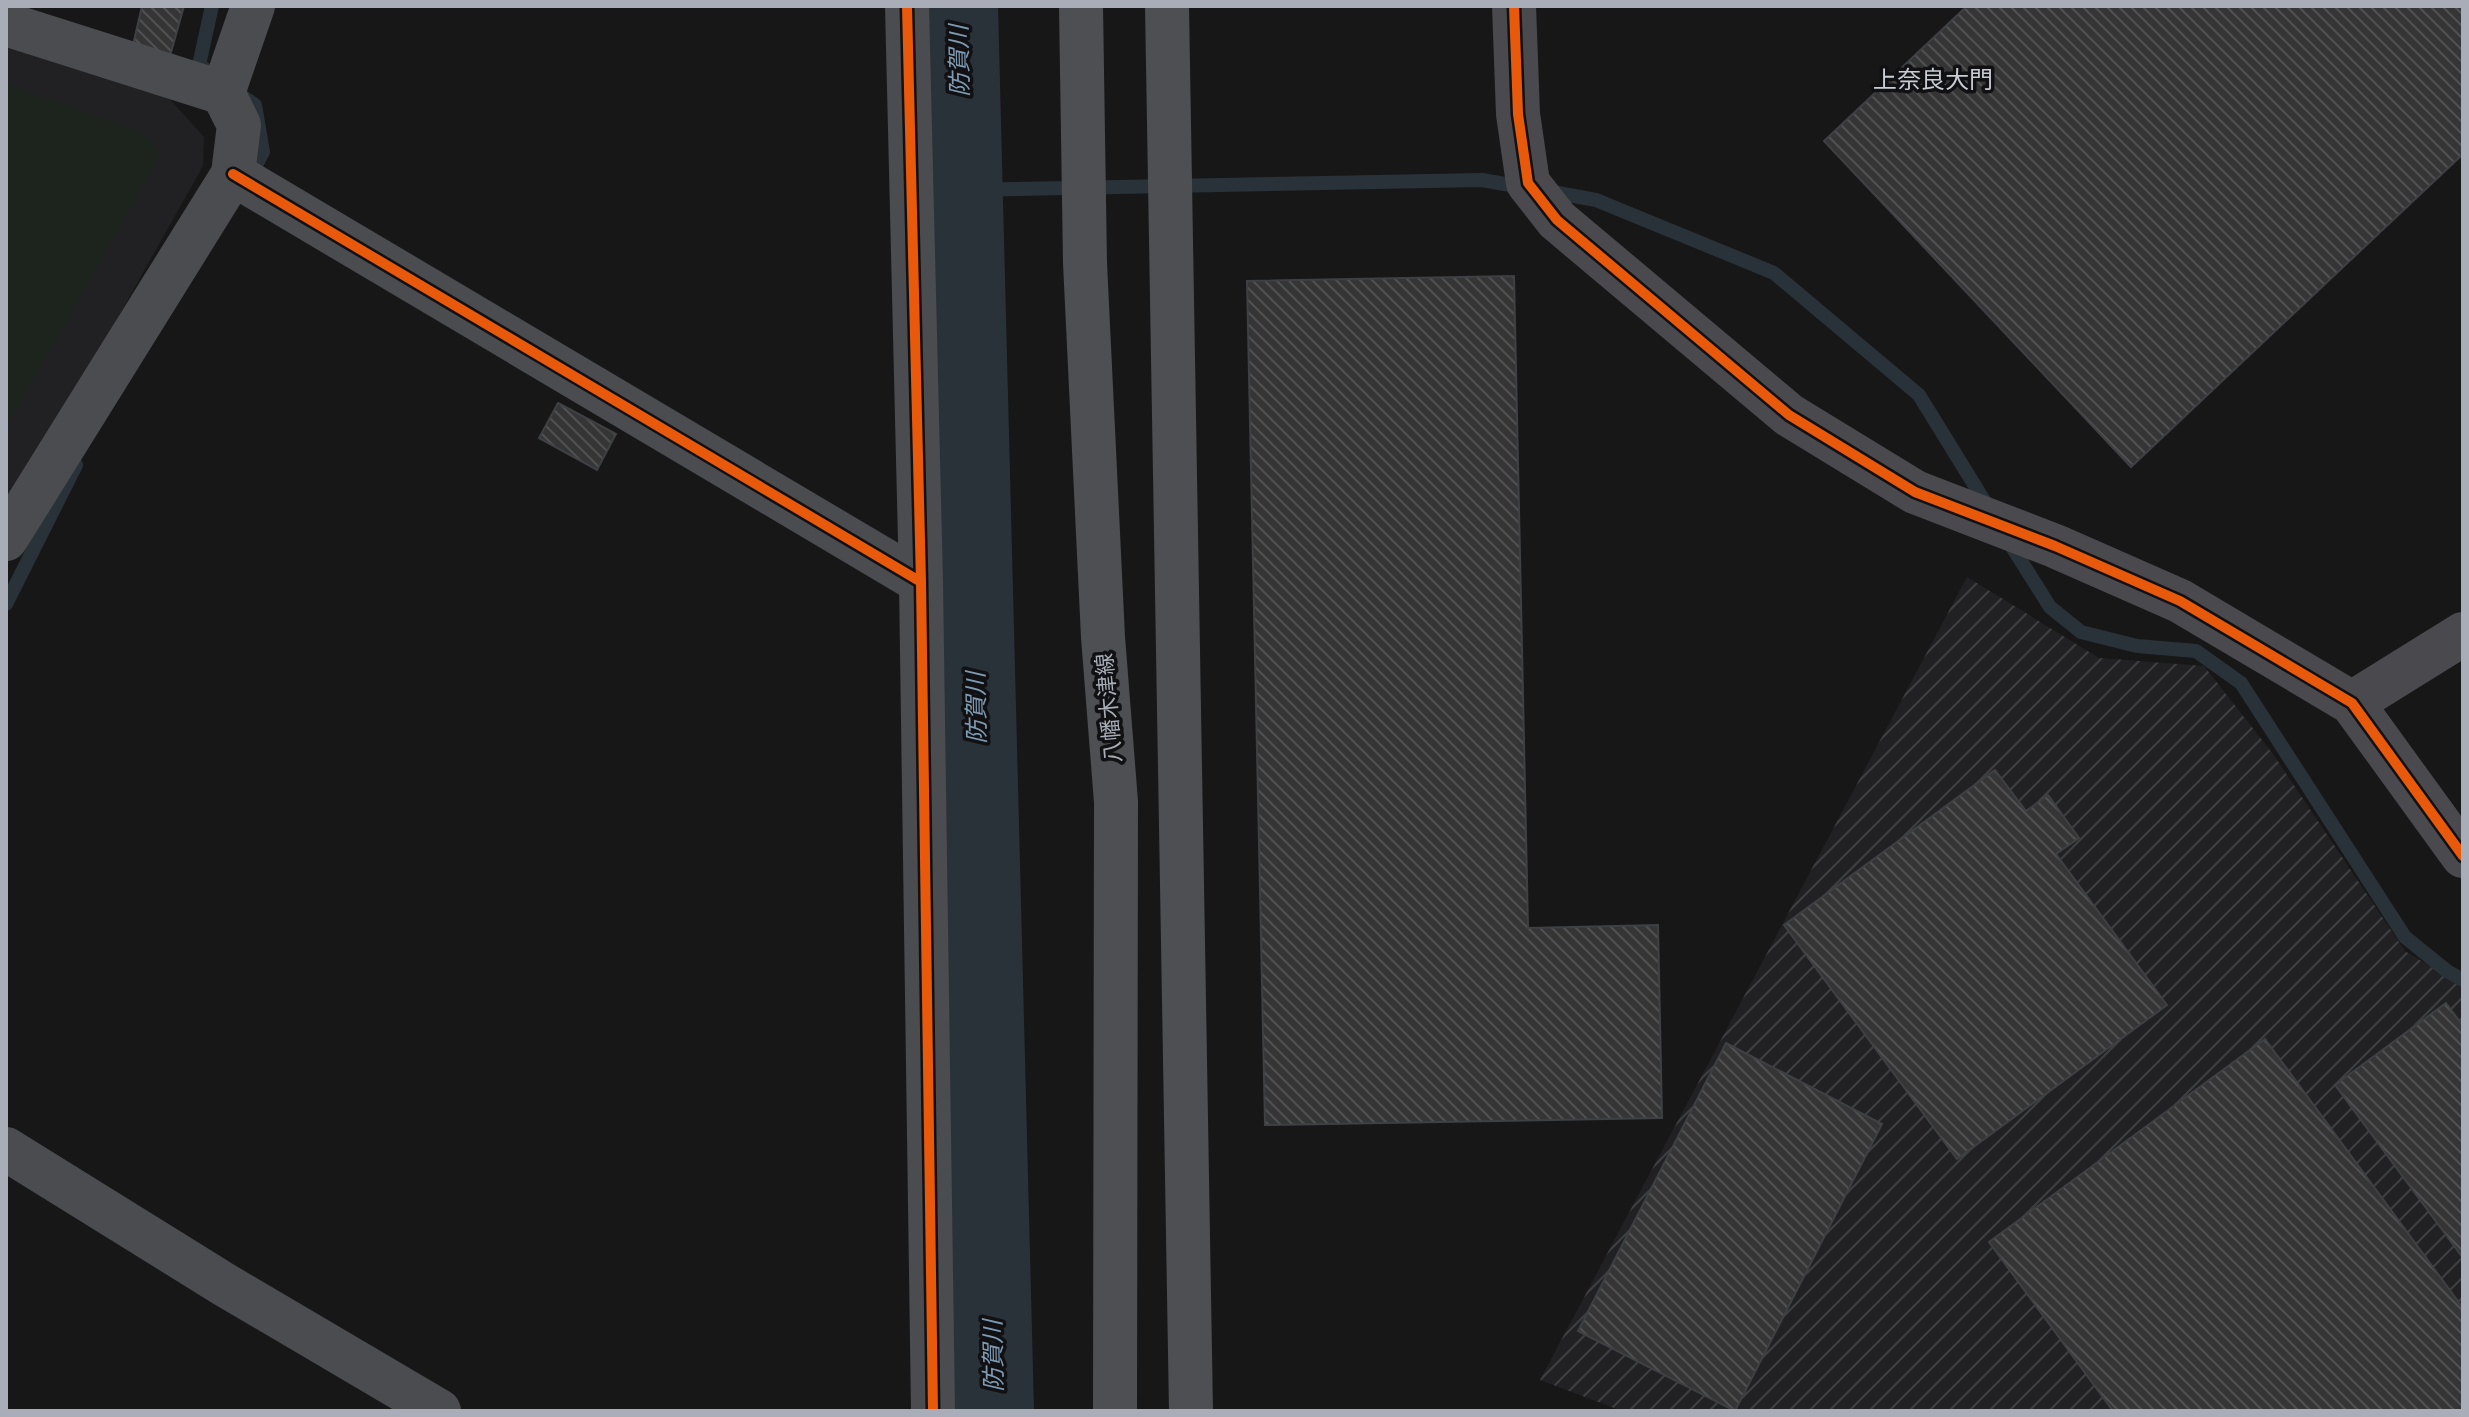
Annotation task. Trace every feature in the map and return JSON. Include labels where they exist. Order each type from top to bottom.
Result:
[{"type":"main road","name":"八幡木津線","points":[[1081,6],[1086,294],[1103,637],[1116,802],[1115,1411]]},
{"type":"main road","points":[[1167,6],[1191,1411]]},
{"type":"street","points":[[6,539],[233,174],[239,125],[223,93],[253,6]]},
{"type":"street","points":[[907,6],[921,582],[933,1411]]},
{"type":"street","points":[[1514,6],[1518,114],[1528,183],[1557,220],[1789,415],[1915,492],[2055,546],[2180,601],[2352,703],[2463,856]]},
{"type":"street","points":[[6,24],[223,93]]},
{"type":"street","points":[[233,174],[921,582]]},
{"type":"street","points":[[2352,703],[2463,634]]},
{"type":"street","points":[[6,1149],[225,1285],[439,1411]]},
{"type":"shaded area","points":[[6,39],[166,95],[204,137],[203,166],[6,516]]},
{"type":"shaded area","points":[[6,84],[141,132],[161,153],[6,428]]},
{"type":"shaded area","points":[[1967,577],[2099,658],[2204,666],[2273,754],[2405,951],[2463,986],[2463,1411],[1622,1411],[1540,1380]]},
{"type":"building","points":[[142,6],[184,6],[170,56],[133,45]]},
{"type":"building","points":[[1967,6],[2463,6],[2463,154],[2131,467],[1824,141]]},
{"type":"building","points":[[1514,276],[1528,928],[1658,925],[1662,1118],[1265,1125],[1247,281]]},
{"type":"building","points":[[558,403],[616,434],[597,470],[539,438]]},
{"type":"building","points":[[1995,770],[2026,811],[2048,795],[2079,838],[2056,854],[2167,1005],[1957,1159],[1784,925]]},
{"type":"building","points":[[2446,1003],[2463,1026],[2463,1258],[2335,1085]]},
{"type":"building","points":[[2265,1039],[2463,1308],[2463,1411],[2113,1411],[1989,1242]]},
{"type":"building","points":[[1726,1043],[1882,1124],[1735,1411],[1578,1331]]},
{"type":"waterway","points":[[212,6],[199,65],[212,74]]},
{"type":"waterway","name":"防賀川","points":[[958,6],[994,1411]]},
{"type":"waterway","points":[[239,94],[255,105],[263,152],[248,180]]},
{"type":"waterway","points":[[963,190],[1482,180],[1522,187]]},
{"type":"waterway","points":[[1547,191],[1596,200],[1774,273],[1919,395],[1988,507]]},
{"type":"waterway","points":[[6,604],[76,465]]},
{"type":"waterway","points":[[2009,542],[2050,607],[2081,632],[2137,646],[2196,651],[2241,683],[2405,937],[2463,980]]},
{"type":"cycle path","points":[[907,6],[921,582],[933,1411]]},
{"type":"cycle path","points":[[1514,6],[1518,114],[1528,183],[1557,220],[1789,415],[1915,492],[2055,546],[2180,601],[2352,703],[2463,856]]},
{"type":"cycle path","points":[[233,174],[921,582]]},
{"type":"district","name":"上奈良大門","points":[[1933,79]]}]
